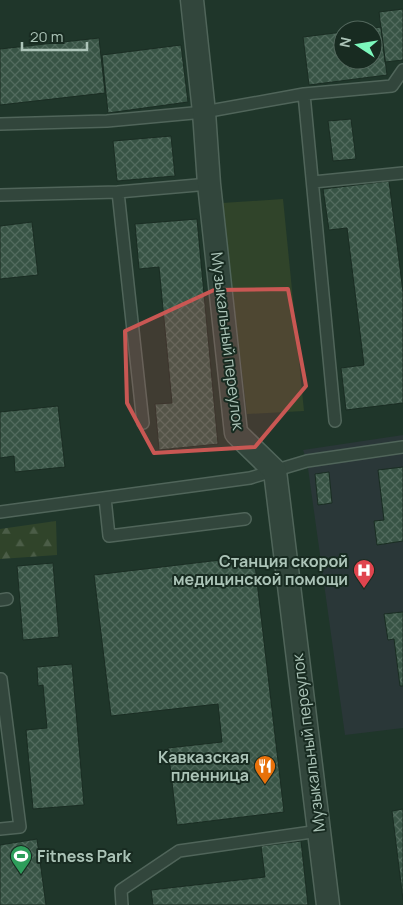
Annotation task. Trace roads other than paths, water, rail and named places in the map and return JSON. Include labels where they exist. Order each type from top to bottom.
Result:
[{"type":"street","name":"Музыкальный переулок","points":[[192,0],[204,112],[209,184],[236,433],[275,471],[328,905]]},
{"type":"lane","points":[[0,124],[107,121],[204,112],[304,94],[392,86],[403,70]]},
{"type":"lane","points":[[304,94],[335,421]]},
{"type":"lane","points":[[313,182],[403,173]]},
{"type":"lane","points":[[0,195],[118,192],[209,184]]},
{"type":"lane","points":[[118,192],[143,423]]},
{"type":"lane","points":[[0,512],[250,478],[307,461],[403,447]]},
{"type":"lane","points":[[104,498],[109,536],[245,519]]},
{"type":"lane","points":[[0,829],[20,827],[1,680]]},
{"type":"lane","points":[[122,905],[121,890],[179,851],[319,831]]},
{"type":"place","name":"Станция скорой медицинской помощи","points":[[364,589]]},
{"type":"place","name":"Кавказская пленница","points":[[265,785]]},
{"type":"place","name":"Fitness Park","points":[[21,875]]}]
